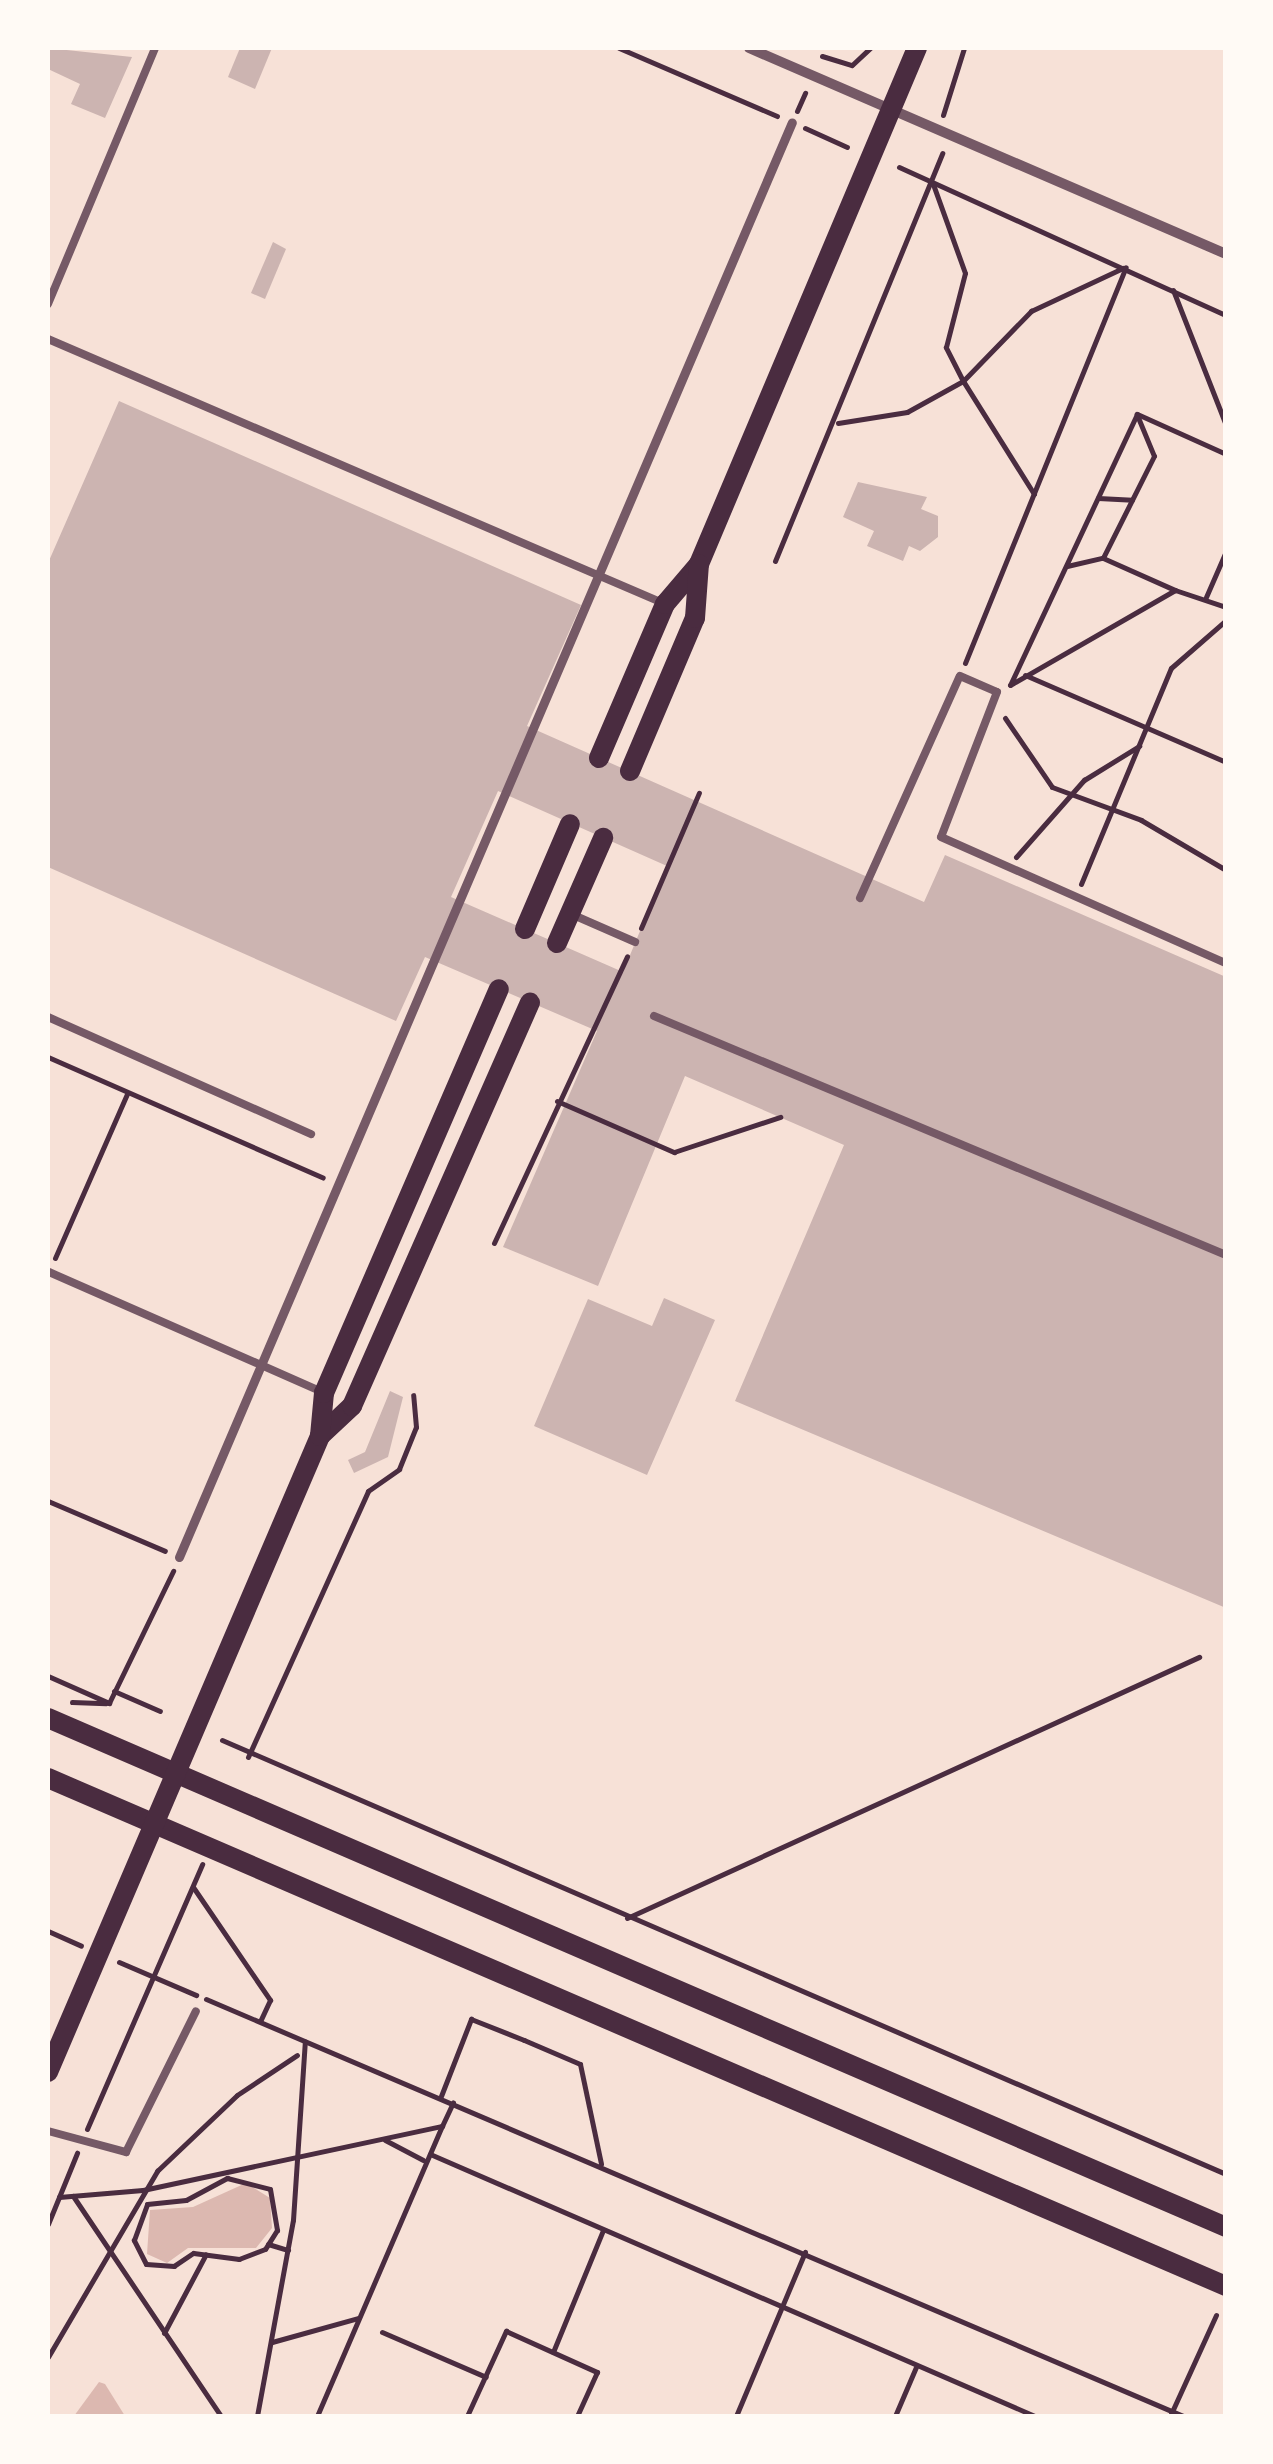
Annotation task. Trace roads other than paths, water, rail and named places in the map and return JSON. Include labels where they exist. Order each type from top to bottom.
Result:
[{"type":"main road","points":[[600,758],[665,604],[699,564],[918,48]]},
{"type":"main road","points":[[630,771],[695,618],[699,564]]},
{"type":"main road","points":[[526,929],[570,824]]},
{"type":"main road","points":[[557,943],[602,838]]},
{"type":"main road","points":[[48,2072],[320,1436],[324,1393],[499,989]]},
{"type":"main road","points":[[320,1436],[352,1406],[530,1002]]},
{"type":"main road","points":[[51,1710],[176,1773],[1226,2226]]},
{"type":"main road","points":[[48,1778],[1226,2286]]},
{"type":"street","points":[[749,48],[1226,254]]},
{"type":"street","points":[[180,1557],[792,122]]},
{"type":"lane","points":[[48,304],[154,48]]},
{"type":"lane","points":[[48,340],[665,604]]},
{"type":"lane","points":[[860,898],[960,676],[997,692],[941,837],[1226,963]]},
{"type":"lane","points":[[570,914],[635,942]]},
{"type":"lane","points":[[48,1016],[312,1134]]},
{"type":"lane","points":[[654,1016],[1226,1254]]},
{"type":"lane","points":[[48,1272],[324,1393]]},
{"type":"lane","points":[[48,2131],[119,2154],[135,2144],[196,2012]]}]
